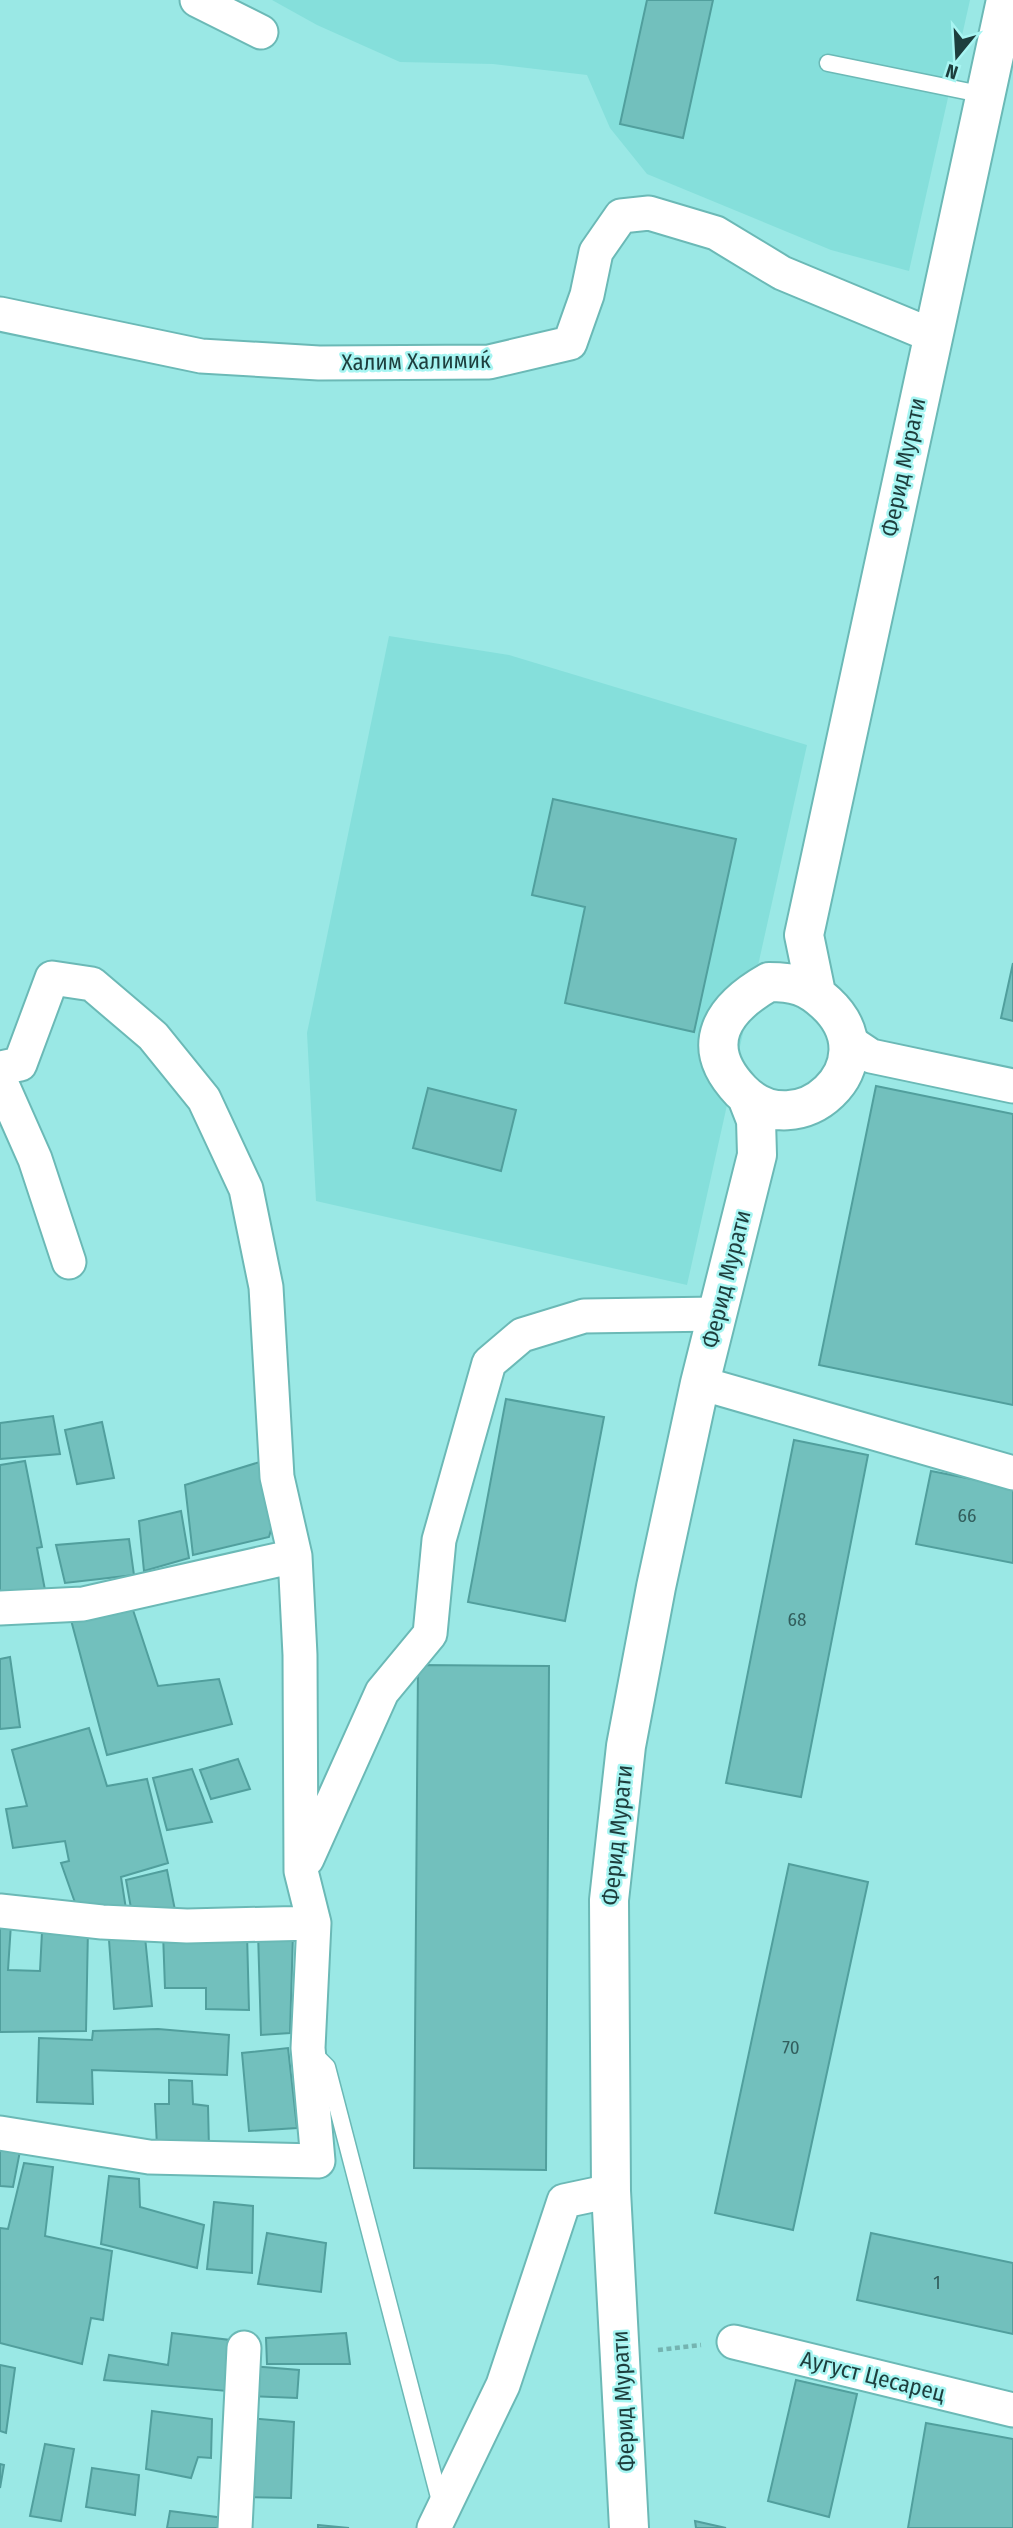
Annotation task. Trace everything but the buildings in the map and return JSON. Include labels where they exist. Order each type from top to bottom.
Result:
[{"type":"street","points":[[197,0],[261,32]]},
{"type":"street","name":"Ферид Мурати","points":[[816,993],[804,934],[931,335],[1006,0]]},
{"type":"street","name":"Халим Халимиќ","points":[[0,314],[201,356],[319,363],[489,362],[570,343],[587,295],[596,252],[621,216],[649,214],[716,233],[782,273],[931,335]]},
{"type":"street","name":"Ферид Мурати","points":[[769,982],[804,934]]},
{"type":"street","points":[[0,1068],[20,1064],[52,978],[92,984],[153,1036],[204,1099],[246,1189],[265,1286],[277,1477],[295,1556],[300,1655],[301,1871],[314,1923],[308,2048],[318,2161],[149,2157],[0,2133]]},
{"type":"street","points":[[841,1079],[850,1042],[842,1019],[816,993],[794,982],[769,982],[744,996],[727,1013],[720,1035],[720,1057],[727,1076],[747,1097],[773,1107],[795,1111],[814,1105],[841,1079],[873,1070],[914,1066]]},
{"type":"street","points":[[850,1042],[871,1056],[1013,1086]]},
{"type":"street","points":[[0,1080],[35,1159],[69,1262]]},
{"type":"street","name":"Ферид Мурати","points":[[629,2528],[611,2191],[609,1900],[626,1746],[700,1383],[757,1155],[756,1120],[747,1097]]},
{"type":"street","name":"Ферид Мурати","points":[[757,1155],[777,1123],[795,1111]]},
{"type":"street","points":[[301,1871],[382,1692],[430,1634],[439,1540],[489,1363],[522,1335],[584,1315],[717,1314]]},
{"type":"street","points":[[700,1383],[1013,1473]]},
{"type":"street","points":[[0,1608],[83,1604],[295,1556]]},
{"type":"street","points":[[0,1911],[102,1922],[187,1926],[314,1923]]},
{"type":"street","points":[[438,2518],[503,2385],[564,2201],[611,2191]]},
{"type":"street","name":"Аугуст Цесарец","points":[[734,2342],[1013,2410]]},
{"type":"street","points":[[235,2528],[244,2348]]},
{"type":"lane","points":[[828,63],[985,95]]},
{"type":"lane","points":[[308,2048],[327,2067],[438,2518]]},
{"type":"path","points":[[621,2354],[734,2342]]},
{"type":"shaded area","points":[[272,0],[970,0],[909,271],[831,250],[647,174],[610,128],[587,75],[493,64],[400,62],[317,25]]},
{"type":"shaded area","points":[[389,636],[509,655],[807,745],[687,1285],[316,1201],[307,1033]]}]
